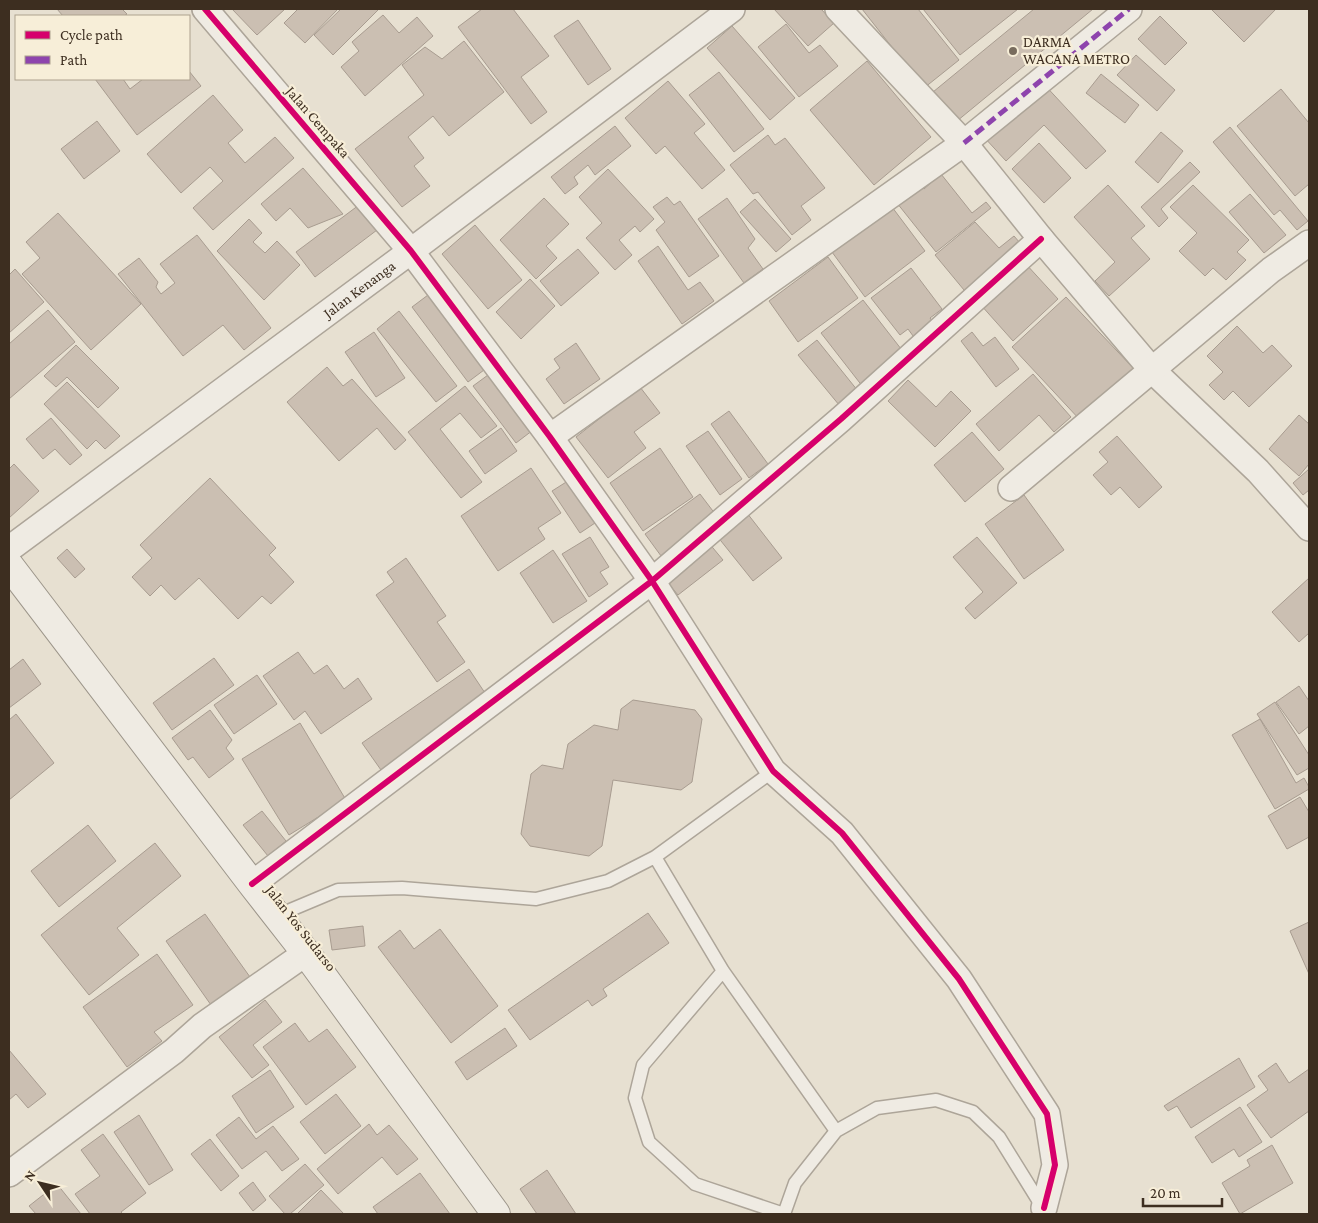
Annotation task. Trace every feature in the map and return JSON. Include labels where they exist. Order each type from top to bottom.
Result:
[{"type":"street","name":"Jalan Cempaka","points":[[205,9],[411,251],[550,437],[652,580],[773,771],[842,833],[959,980],[1047,1114],[1055,1165],[1045,1211]]},
{"type":"street","name":"Jalan Kenanga","points":[[9,549],[411,251],[732,9]]},
{"type":"street","points":[[838,9],[964,143],[1041,239],[1152,370],[1258,471],[1309,528]]},
{"type":"street","points":[[550,437],[964,143],[1129,9]]},
{"type":"street","points":[[252,884],[652,580],[841,419],[1041,239]]},
{"type":"street","points":[[1011,488],[1271,270],[1309,243]]},
{"type":"street","name":"Jalan Yos Sudarso","points":[[9,565],[306,953],[496,1214]]},
{"type":"street","points":[[9,1174],[174,1051],[202,1026],[306,953]]},
{"type":"lane","points":[[276,916],[338,890],[402,888],[536,898],[608,881],[655,857],[773,771]]},
{"type":"lane","points":[[655,857],[722,971],[836,1131]]},
{"type":"lane","points":[[722,971],[643,1065],[635,1098],[649,1142],[695,1184],[784,1214],[794,1183],[836,1131],[877,1108],[936,1100],[972,1112],[999,1136],[1045,1211]]},
{"type":"building","points":[[57,9],[122,9],[127,14],[126,15],[62,15]]},
{"type":"building","points":[[232,9],[285,9],[257,35]]},
{"type":"building","points":[[298,9],[338,9],[305,43],[284,23]]},
{"type":"building","points":[[341,9],[379,9],[333,55],[314,35]]},
{"type":"building","points":[[482,9],[513,9],[549,56],[521,77],[547,112],[531,124],[458,27]]},
{"type":"building","points":[[774,9],[821,9],[834,23],[808,46]]},
{"type":"building","points":[[862,9],[918,9],[959,60],[924,88]]},
{"type":"building","points":[[923,9],[1018,9],[960,55]]},
{"type":"building","name":"DARMA WACANA METRO","points":[[1034,9],[1093,9],[957,121],[933,92]]},
{"type":"building","points":[[1211,9],[1276,9],[1244,42]]},
{"type":"building","points":[[383,15],[399,33],[417,17],[433,36],[365,96],[341,67],[359,51],[352,42]]},
{"type":"building","points":[[1160,16],[1187,43],[1165,65],[1138,39]]},
{"type":"building","points":[[578,20],[611,69],[588,85],[554,36]]},
{"type":"building","points":[[786,24],[809,53],[820,45],[838,66],[799,97],[758,47]]},
{"type":"building","points":[[732,26],[795,98],[770,120],[707,48]]},
{"type":"building","points":[[464,41],[504,92],[449,136],[433,116],[408,137],[424,158],[414,166],[430,186],[402,207],[355,149],[424,95],[402,65],[425,47],[442,59]]},
{"type":"building","points":[[1136,55],[1175,90],[1157,111],[1117,75]]},
{"type":"building","points":[[867,61],[931,137],[874,185],[810,110]]},
{"type":"building","points":[[190,72],[201,86],[137,135],[96,80],[124,80],[130,89],[142,80],[190,80]]},
{"type":"building","points":[[719,72],[764,129],[734,152],[689,95]]},
{"type":"building","points":[[1101,74],[1139,105],[1125,123],[1086,93]]},
{"type":"building","points":[[668,81],[705,124],[694,133],[725,170],[702,189],[665,146],[656,154],[625,118]]},
{"type":"building","points":[[1041,81],[1106,151],[1086,169],[1044,125],[1006,161],[983,136]]},
{"type":"building","points":[[1281,89],[1309,123],[1309,184],[1295,196],[1237,126]]},
{"type":"building","points":[[213,95],[243,130],[228,143],[245,163],[275,137],[294,158],[213,230],[193,208],[223,181],[210,167],[181,193],[147,154]]},
{"type":"building","points":[[97,121],[120,151],[84,179],[61,149]]},
{"type":"building","points":[[615,126],[631,146],[595,175],[588,165],[574,177],[578,184],[565,194],[551,177]]},
{"type":"building","points":[[1230,127],[1308,221],[1297,230],[1280,210],[1274,215],[1213,142]]},
{"type":"building","points":[[1161,132],[1183,151],[1158,183],[1135,162]]},
{"type":"building","points":[[768,135],[775,145],[785,138],[825,188],[801,206],[811,220],[792,235],[758,192],[753,194],[730,165]]},
{"type":"building","points":[[1039,143],[1071,178],[1044,203],[1012,169]]},
{"type":"building","points":[[1190,162],[1200,172],[1161,209],[1168,218],[1159,227],[1141,207]]},
{"type":"building","points":[[303,168],[343,214],[308,228],[290,208],[276,221],[261,204]]},
{"type":"building","points":[[608,169],[654,219],[640,232],[635,226],[619,240],[632,255],[615,270],[586,238],[602,223],[579,197]]},
{"type":"building","points":[[941,174],[972,213],[986,202],[991,208],[936,252],[893,198],[917,179],[924,189]]},
{"type":"building","points":[[1108,185],[1145,226],[1131,238],[1150,259],[1109,296],[1095,281],[1115,262],[1074,217]]},
{"type":"building","points":[[1193,185],[1249,240],[1237,252],[1246,260],[1226,280],[1213,268],[1205,276],[1179,251],[1197,233],[1170,207]]},
{"type":"building","points":[[1250,194],[1286,235],[1264,253],[1229,212]]},
{"type":"building","points":[[667,197],[674,205],[680,201],[719,256],[689,277],[656,230],[665,222],[653,207]]},
{"type":"building","points":[[544,198],[569,224],[546,246],[557,258],[536,279],[500,240]]},
{"type":"building","points":[[727,198],[755,239],[748,248],[763,269],[744,283],[698,219]]},
{"type":"building","points":[[755,199],[791,239],[776,252],[740,212]]},
{"type":"building","points":[[889,203],[925,251],[865,297],[829,248]]},
{"type":"building","points":[[359,205],[377,230],[315,277],[296,252]]},
{"type":"building","points":[[58,213],[141,304],[91,350],[22,274],[40,258],[26,242]]},
{"type":"building","points":[[249,219],[262,233],[253,242],[265,253],[277,241],[300,265],[264,300],[217,251]]},
{"type":"building","points":[[975,222],[999,248],[1014,236],[1026,250],[969,296],[935,255]]},
{"type":"building","points":[[475,225],[522,280],[488,309],[442,254]]},
{"type":"building","points":[[197,235],[271,328],[244,350],[223,325],[183,356],[118,274],[139,258],[158,282],[156,287],[161,294],[175,283],[160,264]]},
{"type":"building","points":[[658,246],[688,290],[700,282],[714,301],[682,324],[638,261]]},
{"type":"building","points":[[578,249],[599,273],[561,306],[540,281]]},
{"type":"building","points":[[828,257],[858,298],[798,342],[769,301]]},
{"type":"building","points":[[1025,263],[1058,299],[1013,341],[980,304]]},
{"type":"building","points":[[911,268],[942,309],[930,318],[936,326],[916,340],[908,329],[900,335],[871,298]]},
{"type":"building","points":[[15,269],[44,302],[9,333],[9,275]]},
{"type":"building","points":[[530,279],[555,306],[521,339],[496,312]]},
{"type":"building","points":[[432,292],[488,367],[468,382],[412,307]]},
{"type":"building","points":[[1066,297],[1135,370],[1081,421],[1012,347]]},
{"type":"building","points":[[863,300],[905,354],[863,387],[821,333]]},
{"type":"building","points":[[48,310],[75,342],[9,399],[9,344]]},
{"type":"building","points":[[399,311],[457,386],[436,402],[377,329]]},
{"type":"building","points":[[1237,326],[1263,353],[1272,345],[1292,366],[1249,407],[1233,391],[1224,400],[1209,385],[1223,372],[1207,356]]},
{"type":"building","points":[[374,332],[405,378],[376,397],[345,352]]},
{"type":"building","points":[[972,332],[983,346],[995,337],[1019,369],[996,387],[961,341]]},
{"type":"building","points":[[817,340],[862,396],[844,411],[798,355]]},
{"type":"building","points":[[576,343],[600,379],[564,404],[546,379],[560,368],[554,359]]},
{"type":"building","points":[[76,345],[119,388],[98,408],[67,377],[56,387],[44,376]]},
{"type":"building","points":[[327,367],[343,386],[352,379],[406,440],[395,450],[377,428],[339,461],[287,402]]},
{"type":"building","points":[[1033,374],[1071,417],[1054,432],[1039,415],[999,451],[976,424]]},
{"type":"building","points":[[488,375],[499,391],[506,386],[537,427],[516,443],[473,386]]},
{"type":"building","points":[[908,380],[936,407],[951,391],[971,411],[935,447],[888,401]]},
{"type":"building","points":[[67,382],[120,436],[105,449],[96,440],[87,449],[44,404]]},
{"type":"building","points":[[465,386],[497,426],[481,438],[460,413],[440,429],[482,482],[461,498],[408,432]]},
{"type":"building","points":[[640,387],[660,413],[634,432],[646,448],[608,478],[576,437]]},
{"type":"building","points":[[729,411],[768,464],[749,478],[711,424]]},
{"type":"building","points":[[1299,415],[1309,424],[1309,464],[1299,476],[1269,449]]},
{"type":"building","points":[[51,418],[82,455],[70,465],[55,449],[43,459],[26,439]]},
{"type":"building","points":[[501,428],[517,451],[485,474],[469,451]]},
{"type":"building","points":[[708,431],[742,479],[720,495],[686,446]]},
{"type":"building","points":[[972,432],[1004,469],[965,502],[934,465]]},
{"type":"building","points":[[1117,436],[1162,487],[1139,508],[1120,487],[1111,495],[1093,475],[1108,462],[1099,452]]},
{"type":"building","points":[[660,448],[693,497],[643,531],[610,483]]},
{"type":"building","points":[[14,464],[39,491],[9,518],[9,469]]},
{"type":"building","points":[[531,468],[561,513],[538,528],[545,539],[498,571],[461,516]]},
{"type":"building","points":[[1309,469],[1309,490],[1303,495],[1293,483]]},
{"type":"building","points":[[210,478],[276,548],[269,555],[294,582],[271,604],[262,596],[238,619],[199,578],[175,600],[161,585],[150,596],[132,577],[152,558],[140,545]]},
{"type":"building","points":[[571,479],[598,521],[580,533],[552,491]]},
{"type":"building","points":[[700,494],[719,519],[664,560],[645,534]]},
{"type":"building","points":[[1024,495],[1064,550],[1024,579],[985,524]]},
{"type":"building","points":[[747,513],[782,558],[753,581],[717,536]]},
{"type":"building","points":[[590,537],[609,567],[600,572],[608,584],[589,597],[562,554]]},
{"type":"building","points":[[977,537],[1017,583],[975,619],[965,608],[983,592],[953,557]]},
{"type":"building","points":[[708,542],[723,560],[678,595],[663,577]]},
{"type":"building","points":[[67,549],[85,569],[75,578],[57,558]]},
{"type":"building","points":[[553,550],[587,601],[553,623],[520,573]]},
{"type":"building","points":[[406,558],[446,616],[437,622],[465,662],[437,682],[376,595],[394,582],[387,572]]},
{"type":"building","points":[[1309,578],[1309,633],[1299,642],[1272,612]]},
{"type":"building","points":[[298,652],[314,674],[327,665],[344,689],[358,678],[372,699],[321,734],[305,711],[294,720],[263,676]]},
{"type":"building","points":[[214,658],[234,685],[172,730],[153,703]]},
{"type":"building","points":[[23,659],[41,684],[9,708],[9,670]]},
{"type":"building","points":[[469,669],[487,696],[381,770],[362,743]]},
{"type":"building","points":[[257,675],[277,704],[234,734],[214,705]]},
{"type":"building","points":[[1299,686],[1309,701],[1309,726],[1299,734],[1276,702]]},
{"type":"building","points":[[633,700],[695,710],[702,719],[692,782],[681,790],[613,780],[602,846],[589,856],[530,846],[521,834],[531,774],[542,765],[563,769],[568,744],[594,725],[618,730],[621,709]]},
{"type":"building","points":[[1275,702],[1309,755],[1309,768],[1297,775],[1257,714]]},
{"type":"building","points":[[210,710],[232,740],[226,748],[234,759],[209,778],[193,757],[188,760],[172,738]]},
{"type":"building","points":[[16,714],[54,763],[9,800],[9,720]]},
{"type":"building","points":[[1260,719],[1296,783],[1304,778],[1309,787],[1309,789],[1275,809],[1232,735]]},
{"type":"building","points":[[300,723],[346,800],[289,835],[242,759]]},
{"type":"building","points":[[1300,797],[1309,812],[1309,837],[1287,849],[1268,816]]},
{"type":"building","points":[[262,811],[286,841],[268,856],[243,825]]},
{"type":"building","points":[[88,825],[116,861],[59,907],[31,871]]},
{"type":"building","points":[[155,843],[181,876],[117,928],[139,955],[89,995],[41,935]]},
{"type":"building","points":[[648,913],[669,943],[603,989],[607,996],[592,1006],[588,1000],[530,1040],[508,1010]]},
{"type":"building","points":[[205,914],[250,977],[211,1005],[166,941]]},
{"type":"building","points":[[1309,922],[1309,974],[1290,931]]},
{"type":"building","points":[[363,926],[365,946],[332,950],[329,930]]},
{"type":"building","points":[[440,929],[498,1006],[451,1043],[378,947],[400,930],[414,949]]},
{"type":"building","points":[[157,954],[193,1005],[154,1032],[162,1041],[127,1067],[83,1007]]},
{"type":"building","points":[[265,1000],[282,1022],[253,1045],[269,1065],[252,1078],[219,1037]]},
{"type":"building","points":[[295,1023],[309,1042],[327,1029],[356,1067],[306,1105],[263,1047]]},
{"type":"building","points":[[505,1028],[517,1046],[467,1080],[455,1062]]},
{"type":"building","points":[[9,1050],[46,1094],[28,1108],[16,1094],[9,1100]]},
{"type":"building","points":[[1239,1058],[1255,1087],[1191,1128],[1177,1106],[1168,1111],[1164,1106]]},
{"type":"building","points":[[1276,1063],[1289,1083],[1309,1069],[1309,1111],[1271,1138],[1247,1105],[1268,1090],[1258,1076]]},
{"type":"building","points":[[270,1070],[294,1107],[256,1133],[232,1096]]},
{"type":"building","points":[[336,1094],[361,1126],[325,1154],[300,1122]]},
{"type":"building","points":[[1240,1107],[1262,1142],[1239,1157],[1234,1149],[1212,1163],[1195,1137]]},
{"type":"building","points":[[139,1115],[173,1170],[149,1185],[114,1132]]},
{"type":"building","points":[[239,1117],[256,1139],[273,1126],[299,1159],[282,1171],[266,1151],[242,1169],[216,1135]]},
{"type":"building","points":[[369,1124],[377,1135],[389,1125],[418,1159],[397,1175],[382,1157],[338,1194],[317,1169]]},
{"type":"building","points":[[103,1134],[146,1193],[121,1212],[123,1214],[90,1214],[75,1194],[100,1176],[81,1150]]},
{"type":"building","points":[[210,1139],[239,1176],[221,1191],[191,1154]]},
{"type":"building","points":[[1272,1145],[1293,1183],[1240,1214],[1222,1183],[1250,1166],[1247,1160]]},
{"type":"building","points":[[305,1164],[324,1185],[290,1214],[285,1214],[269,1196]]},
{"type":"building","points":[[547,1170],[576,1214],[537,1214],[520,1189]]},
{"type":"building","points":[[420,1173],[450,1214],[378,1214],[373,1207]]},
{"type":"building","points":[[253,1182],[266,1200],[253,1211],[239,1193]]},
{"type":"building","points":[[57,1184],[81,1214],[36,1214],[29,1206]]},
{"type":"building","points":[[321,1190],[344,1214],[297,1214]]},
{"type":"marked path","points":[[964,143],[1129,9]]},
{"type":"cycle path","points":[[205,9],[411,251],[550,437],[652,581],[773,771],[842,833],[959,979],[1047,1114],[1055,1165],[1044,1208]]},
{"type":"cycle path","points":[[252,884],[652,581],[841,419],[1041,239]]},
{"type":"place","name":"DARMA WACANA METRO","points":[[1013,51]]}]
